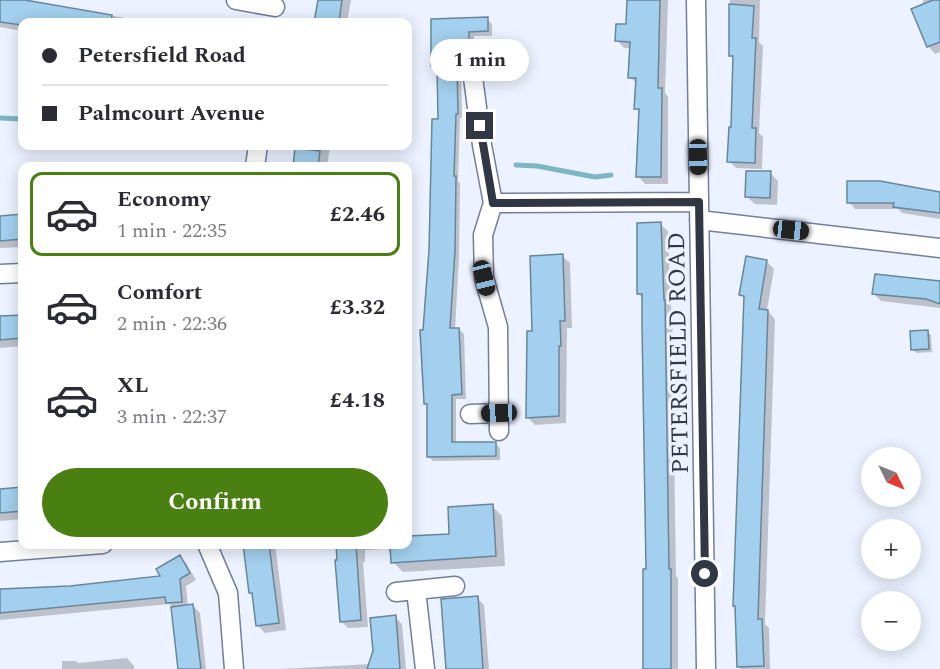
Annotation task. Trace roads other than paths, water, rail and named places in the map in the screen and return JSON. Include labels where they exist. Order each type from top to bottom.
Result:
[{"type":"street","points":[[236,0],[275,10]]},
{"type":"street","name":"PETERSFIELD ROAD","points":[[696,0],[706,669]]},
{"type":"street","points":[[470,414],[499,422],[498,327],[484,278],[483,235],[493,203],[482,145],[472,70]]},
{"type":"street","points":[[493,203],[699,211],[940,248]]},
{"type":"street","points":[[0,274],[18,273]]},
{"type":"street","points":[[0,552],[39,549]]},
{"type":"street","points":[[209,549],[228,592],[234,669]]},
{"type":"street","points":[[396,592],[455,586]]},
{"type":"street","points":[[416,590],[425,669]]},
{"type":"waterway","points":[[0,118],[18,119]]},
{"type":"waterway","points":[[516,165],[537,166],[595,177],[611,175]]}]
